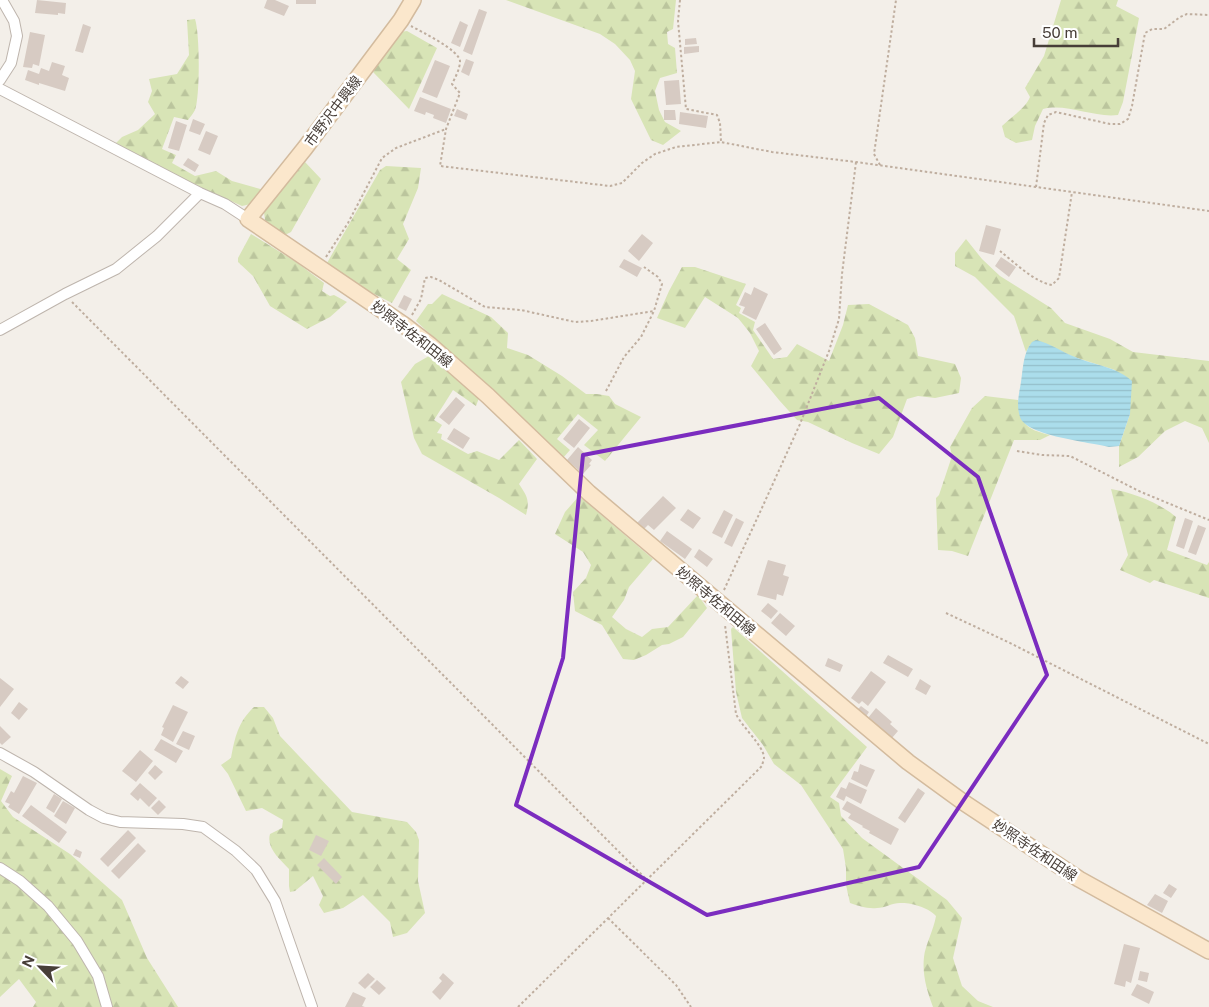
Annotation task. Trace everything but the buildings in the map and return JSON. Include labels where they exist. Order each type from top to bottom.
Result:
[{"type":"main road","name":"市野沢中興線","points":[[248,219],[305,148],[401,20],[413,0]]},
{"type":"main road","name":"妙照寺佐和田線","points":[[248,219],[404,325],[430,345],[589,493],[908,762],[963,802],[1079,879],[1209,951]]},
{"type":"street","points":[[0,80],[11,63],[16,36],[14,21],[2,0]]},
{"type":"street","points":[[0,89],[200,193],[225,204],[248,219]]},
{"type":"street","points":[[0,330],[65,294],[116,270],[157,236],[200,193]]},
{"type":"street","points":[[0,753],[34,772],[89,810],[104,818],[120,822],[183,824],[203,827],[236,851],[256,870],[275,901],[312,1007]]},
{"type":"street","points":[[0,868],[20,881],[48,906],[77,941],[98,976],[107,1007]]},
{"type":"path","points":[[680,0],[678,21],[686,109],[717,115],[720,123],[721,142]]},
{"type":"path","points":[[880,165],[874,154],[896,0]]},
{"type":"path","points":[[1036,187],[1044,123],[1048,116],[1056,112],[1110,124],[1120,124],[1128,119],[1132,106],[1144,33],[1152,29],[1164,29],[1187,14],[1209,15]]},
{"type":"path","points":[[401,20],[458,55],[460,62],[452,84],[460,93],[446,129],[440,166],[610,186],[622,183],[642,163],[655,154],[676,147],[721,142],[772,152],[880,165],[1209,211]]},
{"type":"path","points":[[320,268],[348,223],[382,158],[396,148],[446,129]]},
{"type":"path","points":[[518,1007],[762,766],[764,758],[761,749],[740,723],[736,714],[722,607],[829,351],[839,319],[842,274],[856,162]]},
{"type":"path","points":[[1000,251],[1022,269],[1046,284],[1052,285],[1057,281],[1072,192]]},
{"type":"path","points":[[606,391],[624,358],[641,336],[654,311],[662,284],[658,277],[644,266]]},
{"type":"path","points":[[404,325],[421,299],[425,278],[431,277],[485,306],[521,310],[575,322],[654,311]]},
{"type":"path","points":[[65,294],[647,880]]},
{"type":"path","points":[[1017,450],[1042,455],[1070,456],[1140,492],[1209,520]]},
{"type":"path","points":[[946,612],[1209,744]]},
{"type":"path","points":[[608,918],[676,985],[691,1007]]},
{"type":"highlighted area","points":[[879,398],[978,477],[1047,675],[919,867],[707,915],[516,805],[563,658],[583,455]]},
{"type":"green space","points":[[506,0],[676,0],[673,29],[667,32],[668,44],[675,48],[677,73],[660,78],[655,91],[659,110],[665,122],[681,131],[663,145],[651,140],[631,99],[635,71],[630,60],[615,44],[600,34]]},
{"type":"green space","points":[[1061,0],[1118,0],[1116,6],[1139,18],[1123,102],[1118,115],[1061,108],[1043,109],[1035,126],[1032,140],[1016,143],[1005,137],[1002,126],[1022,109],[1030,97],[1025,88],[1044,56]]},
{"type":"green space","points":[[195,19],[199,65],[197,103],[195,110],[188,120],[174,117],[162,149],[176,155],[172,163],[195,176],[216,171],[232,181],[264,190],[251,204],[242,206],[176,176],[116,143],[122,137],[138,130],[155,114],[148,102],[152,91],[149,79],[177,74],[189,55],[187,20]]},
{"type":"green space","points":[[407,31],[437,48],[409,109],[373,72],[400,32]]},
{"type":"green space","points":[[305,162],[321,179],[291,232],[285,235],[265,220],[264,212]]},
{"type":"green space","points":[[386,166],[421,168],[418,188],[403,224],[409,239],[397,259],[411,270],[392,303],[331,272],[327,263],[380,170]]},
{"type":"green space","points":[[251,234],[296,262],[324,283],[322,291],[347,302],[330,317],[307,329],[270,306],[253,276],[238,262],[238,258]]},
{"type":"green space","points":[[966,239],[982,259],[1000,276],[1051,308],[1065,323],[1110,339],[1133,352],[1209,361],[1209,443],[1202,428],[1185,421],[1165,431],[1138,457],[1119,467],[1119,446],[1130,414],[1115,370],[1074,357],[1041,342],[1030,345],[1026,352],[1014,316],[975,277],[955,266],[955,253]]},
{"type":"green space","points":[[682,267],[695,267],[746,284],[736,305],[741,308],[739,313],[755,322],[753,330],[773,359],[787,357],[797,344],[829,361],[843,325],[848,305],[869,304],[908,325],[915,338],[918,356],[955,364],[961,378],[959,393],[935,398],[918,396],[907,399],[893,437],[879,454],[808,422],[797,420],[751,366],[759,351],[750,333],[738,318],[705,297],[685,328],[657,318]]},
{"type":"green space","points":[[442,294],[491,317],[508,333],[507,348],[528,355],[562,376],[586,394],[609,396],[615,404],[641,417],[605,461],[584,445],[598,430],[578,414],[557,439],[570,450],[563,458],[416,321],[428,304],[432,304]]},
{"type":"green space","points":[[429,356],[479,398],[476,406],[453,390],[434,420],[442,425],[437,433],[442,434],[441,439],[468,454],[477,451],[499,460],[519,440],[537,459],[519,484],[527,498],[526,515],[422,454],[414,438],[401,382],[415,364]]},
{"type":"green space","points":[[985,396],[1018,400],[1021,415],[1026,424],[1030,428],[1050,435],[1040,440],[1014,440],[968,556],[952,551],[938,550],[936,498],[939,495],[952,456],[950,447],[972,408]]},
{"type":"green space","points":[[1111,489],[1145,499],[1162,507],[1176,517],[1167,550],[1207,565],[1209,562],[1209,598],[1154,580],[1150,583],[1120,570],[1128,555]]},
{"type":"green space","points":[[579,496],[653,559],[629,587],[624,600],[612,617],[626,629],[642,637],[652,629],[668,627],[698,595],[707,608],[683,637],[669,644],[662,645],[634,660],[623,659],[602,625],[575,611],[573,592],[586,578],[591,565],[583,552],[555,534],[565,512]]},
{"type":"green space","points":[[733,627],[867,747],[830,797],[839,803],[841,816],[862,838],[947,900],[962,918],[953,958],[962,986],[978,1001],[993,1007],[933,1007],[926,983],[924,964],[925,953],[936,916],[933,913],[925,908],[909,903],[897,903],[873,908],[850,903],[846,885],[843,849],[801,785],[774,764],[763,745],[742,718],[736,692],[731,629]]},
{"type":"green space","points":[[254,707],[264,707],[273,718],[280,736],[352,812],[407,822],[416,832],[419,840],[418,881],[425,913],[407,933],[393,937],[390,922],[363,895],[343,908],[324,913],[319,905],[323,896],[313,876],[295,891],[290,892],[289,869],[272,849],[269,839],[270,834],[282,828],[283,820],[262,808],[246,811],[228,774],[221,765],[231,758],[238,730],[244,718]]},
{"type":"green space","points":[[0,769],[12,776],[1,801],[13,817],[70,854],[122,900],[147,958],[178,1007],[33,1007],[36,1002],[19,979],[0,997]]},
{"type":"water","points":[[1036,340],[1075,357],[1112,369],[1132,381],[1130,414],[1119,446],[1109,447],[1046,434],[1025,424],[1019,413],[1019,395],[1025,356],[1029,346]]}]
